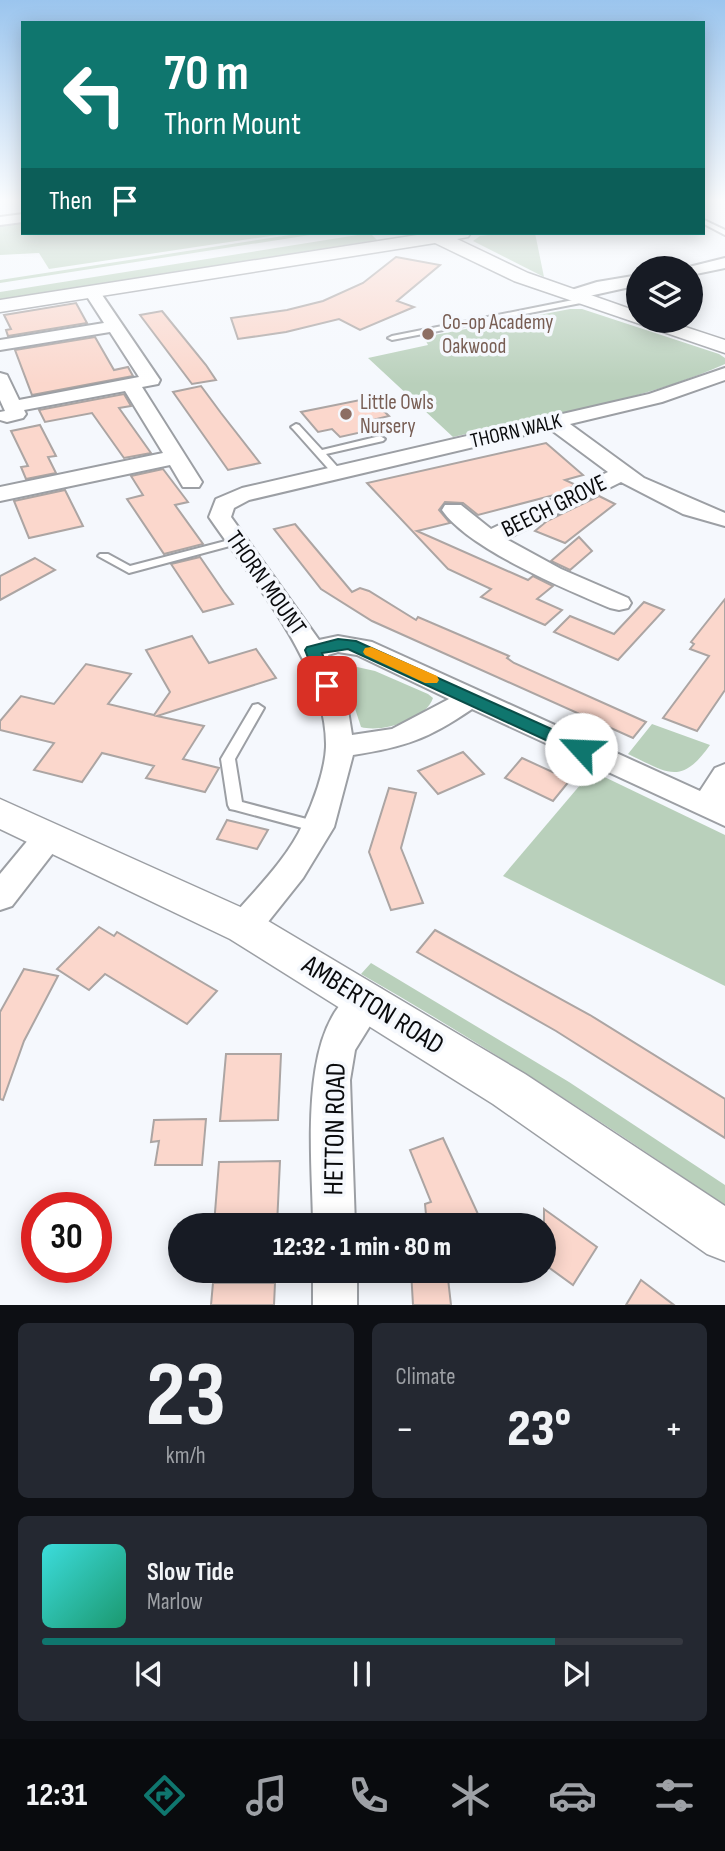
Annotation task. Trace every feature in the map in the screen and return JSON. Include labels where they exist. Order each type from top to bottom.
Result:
[{"type":"street","points":[[0,287],[161,262]]},
{"type":"street","points":[[0,306],[281,262]]},
{"type":"street","points":[[490,262],[521,277],[626,315]]},
{"type":"street","points":[[703,268],[725,263]]},
{"type":"street","points":[[577,298],[597,287],[626,282]]},
{"type":"street","points":[[0,379],[9,413],[151,380],[92,292]]},
{"type":"street","points":[[0,345],[116,326]]},
{"type":"street","points":[[681,333],[725,347]]},
{"type":"street","name":"THORN WALK","points":[[224,504],[242,495],[655,398],[725,374]]},
{"type":"street","points":[[130,384],[191,482]]},
{"type":"street","points":[[554,422],[620,474],[655,493],[723,520]]},
{"type":"street","points":[[0,494],[176,457]]},
{"type":"street","name":"BEECH GROVE","points":[[488,539],[620,474]]},
{"type":"street","name":"THORN MOUNT","points":[[224,504],[220,517],[313,650],[333,704],[340,747],[335,774],[318,827],[292,869],[244,927]]},
{"type":"street","name":"BEECH GROVE","points":[[453,510],[488,539],[551,575],[619,603]]},
{"type":"street","points":[[313,650],[338,644],[363,648],[715,811],[725,775]]},
{"type":"street","points":[[340,747],[397,738],[436,720],[470,698]]},
{"type":"street","name":"AMBERTON ROAD","points":[[0,813],[244,927],[368,1000],[509,1089],[725,1236]]},
{"type":"street","points":[[0,897],[49,836]]},
{"type":"street","name":"HETTON ROAD","points":[[334,1213],[331,1080],[336,1049],[348,1025],[368,1000]]},
{"type":"street","points":[[335,1283],[335,1305]]},
{"type":"lane","points":[[392,338],[577,298]]},
{"type":"lane","points":[[462,316],[473,322]]},
{"type":"lane","points":[[296,427],[337,472]]},
{"type":"lane","points":[[320,453],[380,439]]},
{"type":"lane","points":[[104,556],[129,570],[237,541]]},
{"type":"lane","points":[[258,708],[228,759],[235,804],[318,827]]},
{"type":"green space","points":[[45,262],[97,262],[49,269]]},
{"type":"green space","points":[[117,262],[136,262],[0,283],[0,280]]},
{"type":"green space","points":[[189,262],[239,262],[0,300],[0,292]]},
{"type":"green space","points":[[514,262],[541,262],[544,277]]},
{"type":"green space","points":[[582,309],[626,323],[626,333],[655,333],[719,354],[725,358],[725,364],[626,398],[453,437],[368,358],[428,345],[424,337]]},
{"type":"green space","points":[[357,667],[375,671],[433,698],[422,713],[402,723],[380,728],[361,727],[346,681],[350,670]]},
{"type":"green space","points":[[652,724],[710,745],[700,758],[682,771],[664,770],[628,754]]},
{"type":"green space","points":[[592,771],[725,835],[725,986],[503,876]]},
{"type":"green space","points":[[371,963],[569,1082],[725,1185],[725,1206],[546,1086],[361,974]]},
{"type":"building","points":[[390,262],[440,265],[397,301],[414,307],[360,330],[339,319],[286,332],[238,339],[231,318],[287,310],[323,301],[363,283]]},
{"type":"building","points":[[76,303],[87,323],[8,336],[6,330],[11,329],[4,315]]},
{"type":"building","points":[[162,311],[216,380],[192,384],[140,315]]},
{"type":"building","points":[[95,337],[114,370],[128,367],[133,376],[32,395],[15,350]]},
{"type":"building","points":[[201,386],[260,463],[228,470],[173,392]]},
{"type":"building","points":[[124,394],[131,406],[119,408],[151,453],[124,458],[92,413],[45,422],[39,410]]},
{"type":"building","points":[[370,398],[389,416],[360,423],[367,431],[340,437],[332,429],[318,432],[301,412]]},
{"type":"building","points":[[40,425],[56,456],[48,457],[56,473],[26,479],[21,467],[28,466],[11,431]]},
{"type":"building","points":[[546,443],[583,475],[565,480],[576,485],[558,494],[478,515],[463,503],[445,502],[439,510],[450,523],[417,531],[528,580],[533,576],[553,586],[537,599],[562,610],[545,625],[481,597],[491,589],[448,569],[367,483]]},
{"type":"building","points":[[163,469],[188,502],[175,505],[203,544],[164,554],[127,499],[143,495],[131,476]]},
{"type":"building","points":[[65,490],[83,526],[29,538],[14,501]]},
{"type":"building","points":[[599,496],[615,504],[565,543],[535,531],[547,521]]},
{"type":"building","points":[[295,524],[352,592],[360,588],[369,591],[416,620],[418,617],[509,656],[507,658],[514,663],[646,722],[633,738],[372,621],[321,589],[274,529]]},
{"type":"building","points":[[579,537],[592,551],[570,570],[551,561]]},
{"type":"building","points":[[200,557],[233,604],[203,612],[171,564]]},
{"type":"building","points":[[35,558],[55,570],[0,600],[0,576]]},
{"type":"building","points":[[725,599],[725,690],[697,731],[663,718],[709,656],[690,649],[694,644],[691,642]]},
{"type":"building","points":[[644,602],[664,610],[618,660],[554,632],[570,616],[614,634]]},
{"type":"building","points":[[192,636],[209,663],[256,649],[276,678],[157,716],[204,726],[183,759],[219,768],[205,792],[146,778],[154,766],[102,753],[82,782],[34,770],[54,743],[0,730],[0,721],[21,696],[54,704],[86,664],[131,674],[108,704],[154,715],[170,692],[146,650]]},
{"type":"building","points":[[463,752],[484,774],[438,794],[418,771]]},
{"type":"building","points":[[522,758],[570,780],[553,801],[505,778]]},
{"type":"building","points":[[389,788],[416,793],[401,848],[423,903],[391,910],[369,852]]},
{"type":"building","points":[[227,820],[268,830],[257,849],[217,839]]},
{"type":"building","points":[[99,927],[114,936],[117,932],[217,991],[187,1024],[105,974],[89,990],[57,969]]},
{"type":"building","points":[[435,930],[590,1015],[725,1099],[725,1138],[556,1031],[417,952]]},
{"type":"building","points":[[24,969],[58,976],[24,1041],[3,1100],[0,1099],[0,1012]]},
{"type":"building","points":[[226,1054],[281,1054],[278,1120],[220,1121]]},
{"type":"building","points":[[206,1119],[202,1165],[155,1165],[159,1141],[151,1142],[154,1120]]},
{"type":"building","points":[[443,1138],[477,1213],[426,1213],[425,1204],[431,1202],[410,1150]]},
{"type":"building","points":[[280,1161],[278,1213],[215,1213],[219,1162]]},
{"type":"building","points":[[556,1218],[597,1247],[573,1285],[556,1273]]},
{"type":"building","points":[[641,1280],[674,1305],[626,1305]]},
{"type":"building","points":[[213,1283],[275,1283],[274,1305],[211,1305]]},
{"type":"building","points":[[412,1283],[448,1283],[451,1305],[413,1305]]},
{"type":"slow traffic","points":[[371,652],[431,680]]},
{"type":"place","name":"Co-op Academy Oakwood","points":[[428,334]]},
{"type":"place","name":"Little Owls Nursery","points":[[346,414]]},
{"type":"route","points":[[327,686],[313,650],[338,644],[351,645],[363,648],[581,749]]}]
